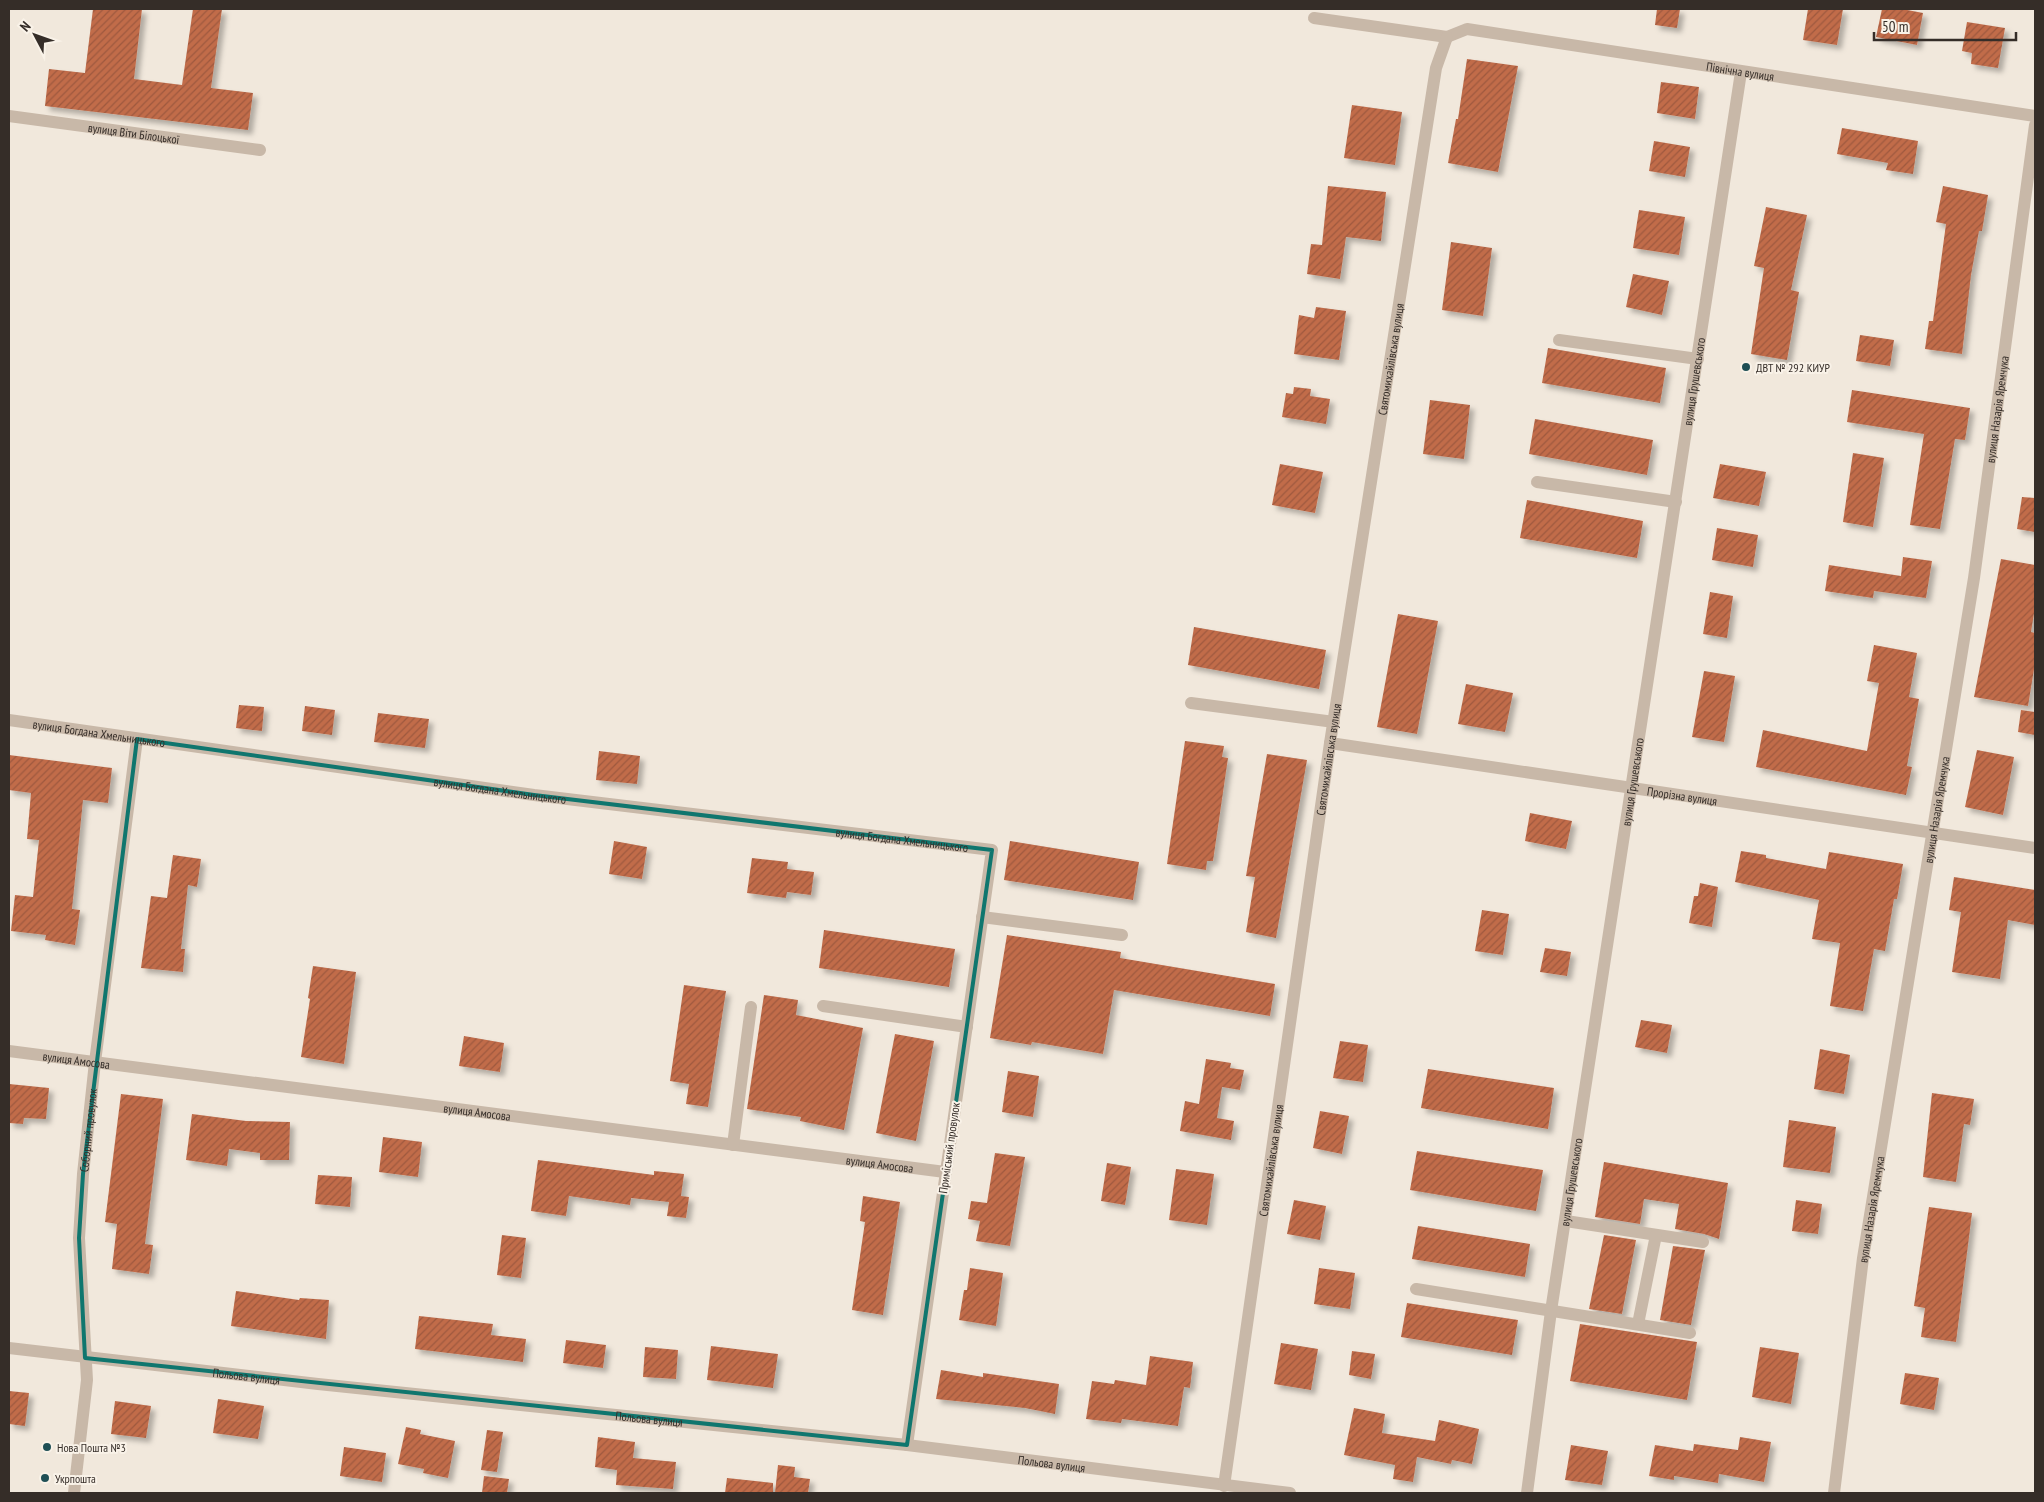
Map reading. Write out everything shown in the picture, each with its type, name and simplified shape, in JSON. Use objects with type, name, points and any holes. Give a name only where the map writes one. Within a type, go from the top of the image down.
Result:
[{"type":"street","points":[[1314,18],[1447,37]]},
{"type":"street","name":"Північна вулиця","points":[[1447,37],[1466,29],[2035,116]]},
{"type":"street","name":"Святомихайлівська вулиця","points":[[1224,1486],[1330,743],[1436,68],[1447,37]]},
{"type":"street","name":"вулиця Грушевського","points":[[1527,1493],[1551,1311],[1633,788],[1741,72]]},
{"type":"street","name":"вулиця Віти Білоцької","points":[[9,116],[260,150]]},
{"type":"street","name":"вулиця Назарія Яремчука","points":[[1834,1493],[1862,1258],[1974,578],[2035,125]]},
{"type":"street","points":[[1559,340],[1698,360]]},
{"type":"street","points":[[1537,482],[1676,502]]},
{"type":"street","points":[[1191,703],[1334,722]]},
{"type":"street","name":"вулиця Богдана Хмельницького","points":[[9,720],[525,794],[992,850]]},
{"type":"street","name":"Соборний провулок","points":[[74,1493],[87,1380],[79,1238],[95,1062],[137,739]]},
{"type":"street","name":"Прорізна вулиця","points":[[1330,743],[2035,848]]},
{"type":"street","name":"Приміський провулок","points":[[908,1446],[945,1172],[992,850]]},
{"type":"street","points":[[982,917],[1122,936]]},
{"type":"street","points":[[822,1006],[966,1027]]},
{"type":"street","points":[[733,1145],[751,1007]]},
{"type":"street","name":"вулиця Амосова","points":[[9,1051],[945,1172]]},
{"type":"street","points":[[1566,1221],[1703,1242]]},
{"type":"street","points":[[1638,1324],[1656,1235]]},
{"type":"street","points":[[1416,1289],[1690,1333]]},
{"type":"street","name":"Польова вулиця","points":[[9,1348],[85,1358],[908,1446],[1290,1493]]},
{"type":"highlighted area","points":[[137,739],[534,795],[992,850],[907,1445],[85,1358],[79,1238],[83,1174]]},
{"type":"building","points":[[93,9],[142,9],[134,79],[182,85],[193,9],[222,9],[211,88],[253,93],[248,130],[45,106],[49,69],[85,73]]},
{"type":"building","points":[[1657,9],[1680,9],[1677,28],[1655,25]]},
{"type":"building","points":[[1808,9],[1843,9],[1837,45],[1803,40]]},
{"type":"building","points":[[1882,9],[1902,9],[1923,13],[1917,45],[1876,37]]},
{"type":"building","points":[[1967,22],[2005,28],[1998,68],[1971,64],[1972,53],[1962,51]]},
{"type":"building","points":[[1467,59],[1518,66],[1498,172],[1448,163],[1456,119],[1458,119]]},
{"type":"building","points":[[1661,82],[1699,87],[1695,119],[1657,113]]},
{"type":"building","points":[[1352,105],[1402,112],[1395,165],[1344,158]]},
{"type":"building","points":[[1842,128],[1918,141],[1913,174],[1886,170],[1888,163],[1837,154]]},
{"type":"building","points":[[1654,141],[1690,147],[1685,177],[1649,171]]},
{"type":"building","points":[[1328,186],[1386,192],[1381,241],[1346,237],[1340,279],[1307,274],[1311,244],[1322,245]]},
{"type":"building","points":[[1943,186],[1988,195],[1982,231],[1979,231],[1971,275],[1962,354],[1925,349],[1929,321],[1933,321],[1946,224],[1936,222]]},
{"type":"building","points":[[1766,207],[1807,215],[1791,290],[1799,292],[1787,360],[1751,354],[1764,268],[1754,266]]},
{"type":"building","points":[[1639,210],[1685,217],[1679,255],[1633,248]]},
{"type":"building","points":[[1451,242],[1492,248],[1483,316],[1442,310]]},
{"type":"building","points":[[1633,274],[1669,281],[1662,315],[1626,307]]},
{"type":"building","points":[[1316,307],[1346,311],[1339,360],[1294,354],[1299,315],[1314,318]]},
{"type":"building","points":[[1860,335],[1894,340],[1890,366],[1856,361]]},
{"type":"building","points":[[1548,348],[1666,368],[1660,403],[1542,383]]},
{"type":"building","points":[[1294,387],[1311,389],[1310,396],[1330,399],[1326,424],[1282,417],[1286,393],[1293,394]]},
{"type":"building","points":[[1852,390],[1970,408],[1965,440],[1955,439],[1940,529],[1910,525],[1924,434],[1847,422]]},
{"type":"building","points":[[1430,400],[1470,405],[1464,459],[1423,454]]},
{"type":"building","points":[[1535,419],[1653,440],[1647,475],[1529,454]]},
{"type":"building","points":[[1853,453],[1884,458],[1873,527],[1843,522]]},
{"type":"building","points":[[1280,464],[1323,472],[1315,513],[1272,505]]},
{"type":"building","points":[[1720,464],[1766,472],[1759,506],[1713,498]]},
{"type":"building","points":[[2022,497],[2035,498],[2035,532],[2017,529]]},
{"type":"building","points":[[1527,500],[1643,521],[1637,558],[1520,538]]},
{"type":"building","points":[[1717,528],[1758,535],[1753,567],[1712,560]]},
{"type":"building","points":[[1903,557],[1932,561],[1926,598],[1874,591],[1873,598],[1825,591],[1829,565],[1901,576]]},
{"type":"building","points":[[2001,559],[2035,565],[2035,607],[2031,632],[2035,633],[2035,663],[2028,706],[1974,697]]},
{"type":"building","points":[[1710,592],[1733,596],[1727,638],[1703,634]]},
{"type":"building","points":[[1398,614],[1438,621],[1417,734],[1377,727]]},
{"type":"building","points":[[1194,627],[1326,650],[1319,689],[1188,665]]},
{"type":"building","points":[[1874,645],[1917,653],[1909,697],[1919,699],[1907,766],[1912,767],[1906,795],[1756,767],[1763,730],[1867,751],[1879,683],[1867,681]]},
{"type":"building","points":[[1704,671],[1735,676],[1724,742],[1692,737]]},
{"type":"building","points":[[1466,684],[1513,693],[1505,732],[1458,724]]},
{"type":"building","points":[[239,705],[264,707],[262,731],[236,728]]},
{"type":"building","points":[[305,706],[335,710],[332,735],[302,731]]},
{"type":"building","points":[[2021,710],[2035,712],[2035,735],[2018,732]]},
{"type":"building","points":[[378,713],[429,719],[425,748],[374,742]]},
{"type":"building","points":[[1185,741],[1224,746],[1222,757],[1228,758],[1213,861],[1207,861],[1206,870],[1167,864]]},
{"type":"building","points":[[1977,750],[2014,757],[2003,815],[1965,807]]},
{"type":"building","points":[[599,751],[640,756],[637,784],[596,780]]},
{"type":"building","points":[[1267,754],[1307,760],[1276,938],[1246,932],[1255,877],[1246,876]]},
{"type":"building","points":[[9,755],[112,768],[108,803],[83,800],[72,909],[80,910],[75,945],[45,940],[46,935],[11,931],[15,895],[33,897],[39,840],[27,839],[31,793],[9,790]]},
{"type":"building","points":[[1530,813],[1572,821],[1566,849],[1525,841]]},
{"type":"building","points":[[614,841],[647,847],[642,879],[609,874]]},
{"type":"building","points":[[1010,841],[1139,862],[1133,900],[1004,880]]},
{"type":"building","points":[[1741,851],[1766,855],[1766,858],[1826,869],[1829,852],[1903,864],[1897,899],[1894,899],[1885,951],[1874,949],[1863,1011],[1830,1006],[1840,943],[1812,939],[1819,900],[1735,882]]},
{"type":"building","points":[[173,855],[201,859],[197,887],[188,885],[181,949],[185,949],[183,972],[141,968],[151,896],[167,898]]},
{"type":"building","points":[[752,858],[788,862],[787,869],[814,872],[811,895],[787,892],[786,898],[747,893]]},
{"type":"building","points":[[1954,877],[2035,890],[2035,925],[2008,920],[2000,979],[1952,972],[1961,912],[1949,910]]},
{"type":"building","points":[[1700,883],[1718,887],[1712,927],[1689,923],[1694,896],[1698,896]]},
{"type":"building","points":[[1482,910],[1509,914],[1503,955],[1475,951]]},
{"type":"building","points":[[824,930],[955,949],[949,987],[819,968]]},
{"type":"building","points":[[1007,935],[1121,952],[1120,958],[1275,984],[1270,1016],[1114,990],[1103,1054],[1032,1042],[1031,1045],[990,1038]]},
{"type":"building","points":[[1545,948],[1571,952],[1567,976],[1540,972]]},
{"type":"building","points":[[313,966],[356,972],[344,1064],[301,1057]]},
{"type":"building","points":[[684,985],[726,991],[708,1107],[686,1104],[689,1084],[670,1081]]},
{"type":"building","points":[[764,995],[798,1000],[796,1015],[863,1028],[844,1130],[800,1121],[801,1117],[747,1109]]},
{"type":"building","points":[[1641,1020],[1672,1025],[1667,1053],[1635,1047]]},
{"type":"building","points":[[895,1034],[934,1041],[916,1141],[876,1133]]},
{"type":"building","points":[[464,1036],[504,1043],[500,1072],[459,1066]]},
{"type":"building","points":[[1340,1041],[1368,1045],[1363,1082],[1333,1078]]},
{"type":"building","points":[[1820,1049],[1850,1055],[1844,1094],[1814,1089]]},
{"type":"building","points":[[1206,1059],[1231,1063],[1230,1068],[1244,1070],[1240,1090],[1222,1087],[1217,1118],[1234,1121],[1231,1140],[1180,1131],[1185,1101],[1199,1104]]},
{"type":"building","points":[[1428,1069],[1554,1088],[1548,1129],[1421,1108]]},
{"type":"building","points":[[1008,1071],[1039,1076],[1033,1117],[1002,1112]]},
{"type":"building","points":[[9,1084],[49,1088],[46,1119],[24,1118],[23,1124],[9,1123]]},
{"type":"building","points":[[1932,1093],[1974,1099],[1970,1125],[1964,1124],[1956,1182],[1923,1177]]},
{"type":"building","points":[[121,1094],[163,1099],[145,1244],[153,1245],[149,1274],[112,1269],[117,1224],[105,1222]]},
{"type":"building","points":[[1320,1111],[1349,1116],[1342,1154],[1313,1148]]},
{"type":"building","points":[[192,1114],[246,1121],[290,1122],[289,1160],[260,1160],[260,1153],[229,1149],[227,1166],[186,1160]]},
{"type":"building","points":[[1789,1120],[1836,1127],[1830,1173],[1783,1167]]},
{"type":"building","points":[[383,1137],[422,1142],[418,1177],[379,1172]]},
{"type":"building","points":[[1417,1151],[1543,1170],[1536,1211],[1410,1190]]},
{"type":"building","points":[[995,1153],[1025,1157],[1010,1246],[976,1241],[980,1221],[968,1219],[971,1201],[987,1203]]},
{"type":"building","points":[[538,1160],[654,1175],[654,1171],[684,1174],[681,1196],[689,1197],[686,1218],[667,1216],[669,1202],[631,1198],[630,1205],[569,1196],[566,1216],[531,1211]]},
{"type":"building","points":[[1604,1162],[1728,1183],[1719,1239],[1704,1234],[1675,1229],[1679,1204],[1644,1199],[1640,1224],[1595,1217]]},
{"type":"building","points":[[1107,1163],[1131,1167],[1125,1205],[1101,1201]]},
{"type":"building","points":[[1176,1169],[1214,1174],[1207,1225],[1169,1220]]},
{"type":"building","points":[[318,1175],[352,1177],[350,1207],[315,1204]]},
{"type":"building","points":[[863,1196],[900,1202],[883,1315],[852,1310],[865,1222],[860,1221]]},
{"type":"building","points":[[1294,1200],[1326,1206],[1320,1240],[1287,1234]]},
{"type":"building","points":[[1796,1200],[1822,1204],[1818,1234],[1792,1231]]},
{"type":"building","points":[[1929,1207],[1972,1213],[1956,1342],[1921,1337],[1925,1308],[1914,1306]]},
{"type":"building","points":[[1418,1226],[1530,1244],[1525,1277],[1412,1259]]},
{"type":"building","points":[[502,1235],[526,1238],[521,1278],[497,1275]]},
{"type":"building","points":[[1604,1235],[1636,1240],[1622,1314],[1589,1309]]},
{"type":"building","points":[[1673,1246],[1705,1250],[1691,1325],[1660,1320]]},
{"type":"building","points":[[970,1268],[1003,1273],[996,1326],[959,1320],[964,1290],[967,1290]]},
{"type":"building","points":[[1319,1268],[1355,1273],[1350,1309],[1314,1304]]},
{"type":"building","points":[[236,1291],[299,1300],[300,1298],[329,1300],[326,1339],[231,1326]]},
{"type":"building","points":[[1407,1303],[1518,1320],[1512,1355],[1401,1337]]},
{"type":"building","points":[[419,1316],[493,1324],[491,1335],[526,1339],[523,1362],[415,1349]]},
{"type":"building","points":[[1580,1324],[1697,1342],[1687,1400],[1570,1381]]},
{"type":"building","points":[[566,1340],[606,1345],[603,1368],[563,1363]]},
{"type":"building","points":[[1281,1343],[1318,1349],[1311,1390],[1274,1384]]},
{"type":"building","points":[[711,1346],[778,1354],[773,1388],[707,1380]]},
{"type":"building","points":[[645,1347],[678,1350],[676,1379],[643,1377]]},
{"type":"building","points":[[1760,1347],[1799,1353],[1791,1404],[1752,1397]]},
{"type":"building","points":[[1352,1351],[1375,1354],[1371,1379],[1349,1375]]},
{"type":"building","points":[[1150,1356],[1193,1362],[1190,1388],[1184,1387],[1178,1426],[1122,1419],[1121,1423],[1086,1419],[1092,1381],[1114,1384],[1115,1380],[1146,1385]]},
{"type":"building","points":[[941,1370],[983,1377],[983,1373],[1059,1384],[1055,1414],[1025,1408],[936,1399]]},
{"type":"building","points":[[1905,1373],[1939,1378],[1934,1410],[1900,1404]]},
{"type":"building","points":[[9,1391],[29,1393],[25,1426],[9,1424]]},
{"type":"building","points":[[218,1399],[264,1406],[258,1439],[213,1433]]},
{"type":"building","points":[[115,1401],[151,1406],[146,1438],[111,1434]]},
{"type":"building","points":[[1354,1408],[1385,1414],[1382,1433],[1435,1441],[1439,1420],[1479,1429],[1472,1464],[1452,1460],[1451,1464],[1417,1457],[1413,1482],[1393,1479],[1395,1465],[1344,1455]]},
{"type":"building","points":[[406,1427],[421,1430],[420,1434],[455,1441],[448,1478],[423,1473],[424,1469],[398,1464]]},
{"type":"building","points":[[487,1430],[503,1432],[497,1472],[481,1470]]},
{"type":"building","points":[[598,1437],[635,1442],[633,1458],[676,1462],[673,1489],[616,1485],[617,1470],[595,1467]]},
{"type":"building","points":[[1740,1437],[1771,1442],[1764,1482],[1719,1474],[1718,1483],[1674,1476],[1674,1480],[1649,1476],[1655,1445],[1693,1451],[1694,1444],[1738,1450]]},
{"type":"building","points":[[1571,1445],[1608,1451],[1602,1485],[1565,1480]]},
{"type":"building","points":[[344,1447],[386,1453],[382,1482],[340,1476]]},
{"type":"building","points":[[778,1465],[795,1467],[794,1477],[810,1479],[808,1493],[775,1493]]},
{"type":"building","points":[[484,1476],[509,1479],[507,1493],[482,1493]]},
{"type":"building","points":[[727,1478],[773,1483],[773,1493],[725,1493]]},
{"type":"place","name":"ДВТ № 292 КИУР","points":[[1746,367]]},
{"type":"place","name":"Нова Пошта №3","points":[[47,1447]]},
{"type":"place","name":"Укрпошта","points":[[45,1478]]}]
